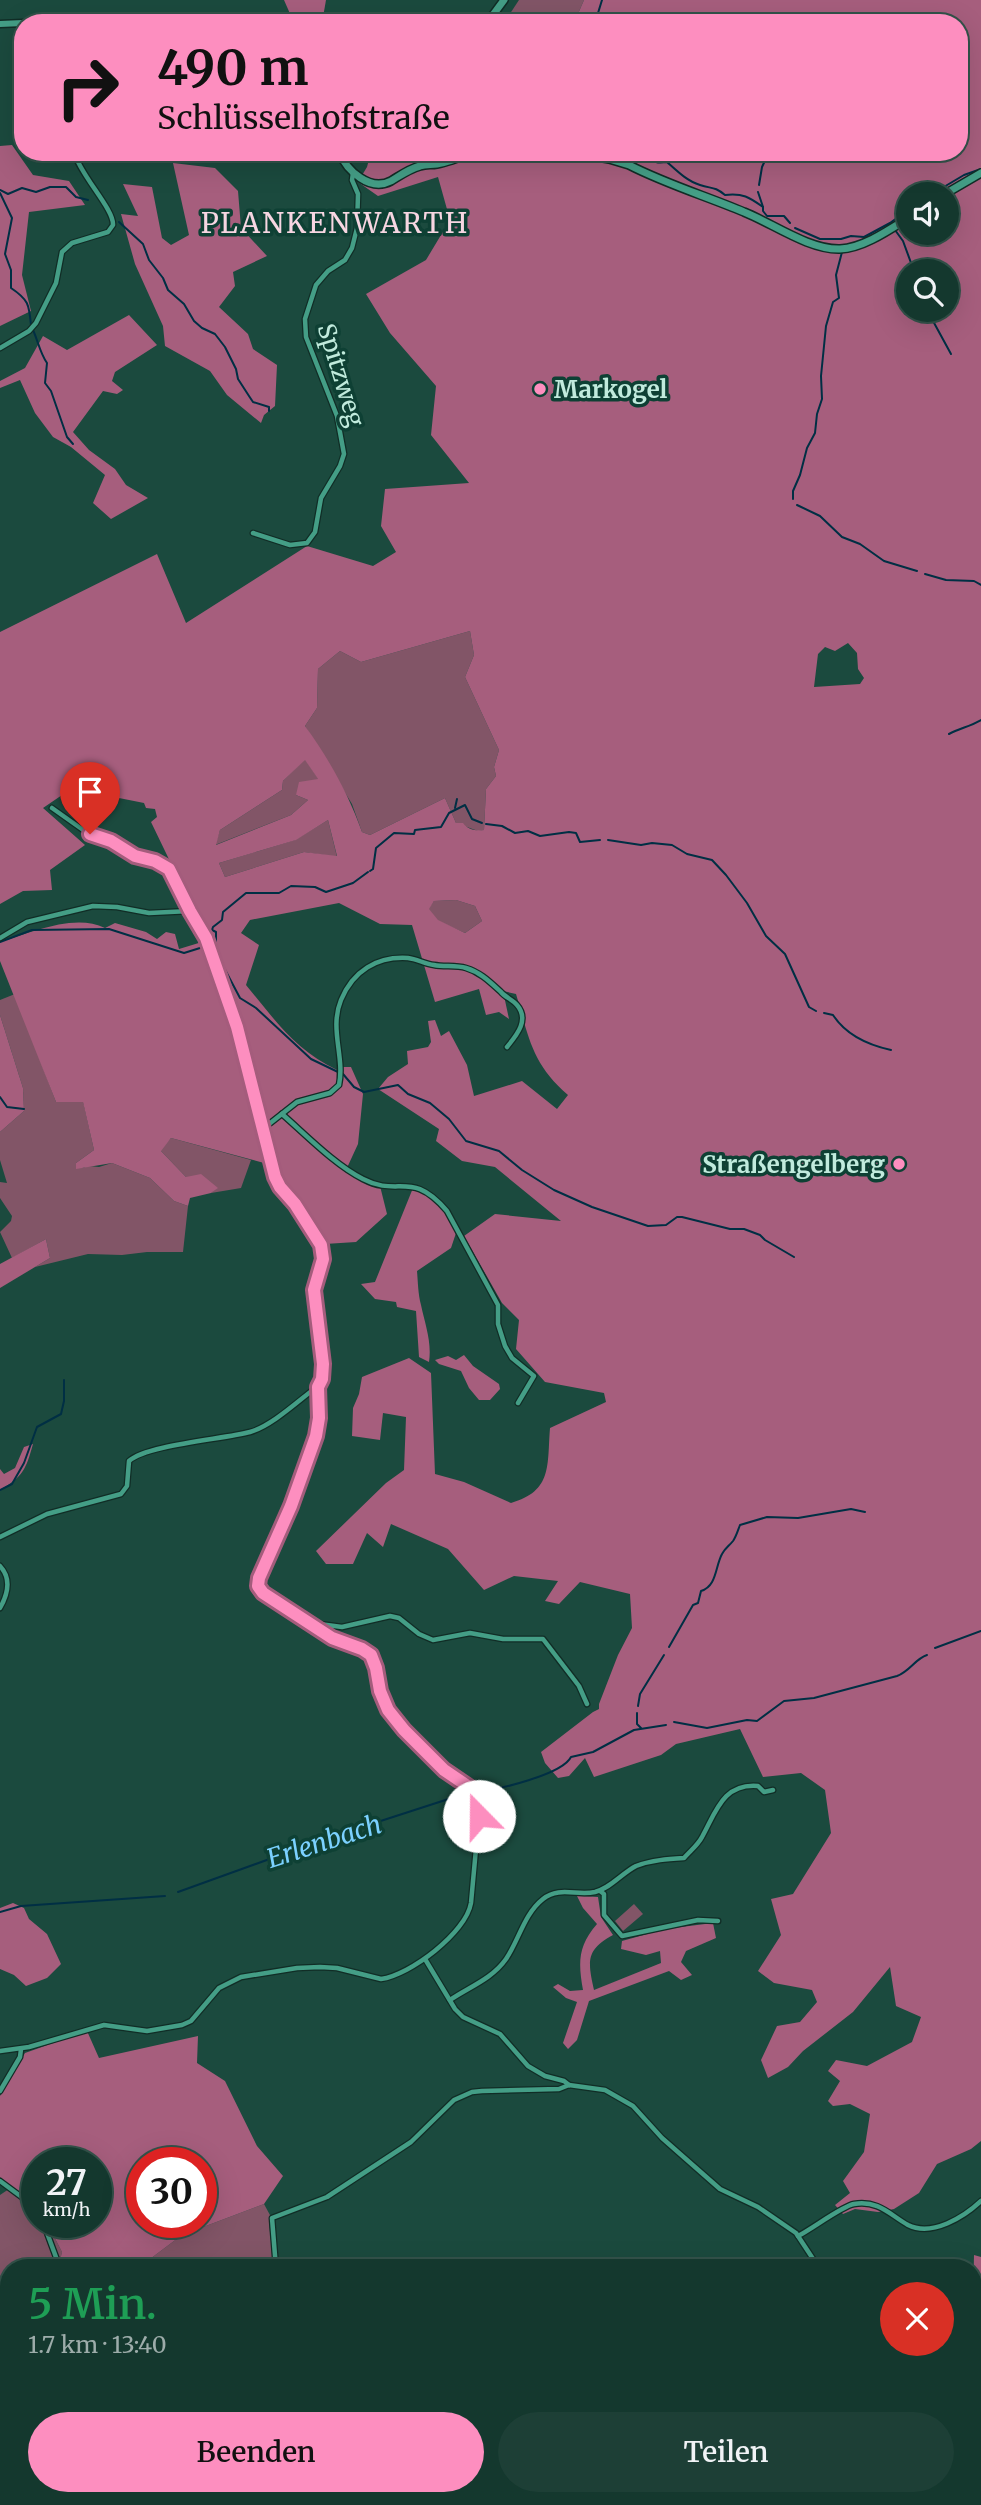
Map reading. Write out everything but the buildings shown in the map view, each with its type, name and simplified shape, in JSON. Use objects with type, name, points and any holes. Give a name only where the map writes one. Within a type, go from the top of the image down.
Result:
[{"type":"main road","points":[[345,161],[354,173],[368,182],[385,183],[414,168],[449,161]]},
{"type":"main road","points":[[616,161],[826,247],[838,249],[860,244],[896,224]]},
{"type":"main road","points":[[959,186],[981,173]]},
{"type":"street","points":[[0,348],[29,331],[36,323],[56,283],[62,252],[72,243],[108,232],[113,225],[112,216],[92,188],[78,161]]},
{"type":"street","name":"Spitzweg","points":[[253,533],[290,545],[307,543],[315,532],[321,498],[342,463],[340,426],[306,337],[305,320],[317,285],[328,271],[345,260],[352,248],[357,228],[358,194],[352,180],[354,173]]},
{"type":"street","points":[[0,2050],[21,2049],[96,2026],[111,2024],[147,2031],[182,2025],[191,2021],[219,1988],[241,1977],[320,1967],[337,1968],[381,1979],[396,1975],[425,1959],[453,1933],[469,1912],[479,1816],[478,1801],[472,1789],[444,1770],[396,1721],[382,1696],[371,1655],[332,1638],[263,1593],[257,1583],[291,1506],[316,1436],[319,1418],[318,1387],[322,1379],[323,1364],[314,1290],[323,1259],[321,1245],[278,1183],[237,1027],[209,946],[172,874],[162,864],[135,856],[111,841],[86,832],[52,808]]},
{"type":"street","points":[[0,938],[27,922],[93,906],[149,913],[190,911]]},
{"type":"street","points":[[264,1128],[297,1102],[330,1093],[339,1085],[341,1066],[336,1020],[341,999],[365,968],[383,959],[411,958],[430,965],[463,967],[483,976],[517,1005],[521,1013],[520,1032],[507,1047]]},
{"type":"street","points":[[282,1114],[330,1156],[362,1179],[376,1184],[422,1188],[435,1197],[447,1211],[498,1305],[498,1324],[512,1358],[534,1376],[518,1403]]},
{"type":"street","points":[[0,1536],[47,1514],[121,1494],[127,1486],[129,1461],[140,1454],[252,1432],[318,1387]]},
{"type":"street","points":[[0,1566],[8,1578],[8,1592],[0,1608]]},
{"type":"street","points":[[311,1623],[342,1627],[390,1616],[399,1618],[419,1634],[433,1640],[470,1633],[503,1639],[543,1639],[579,1686],[587,1704]]},
{"type":"street","points":[[450,2000],[499,1967],[508,1956],[533,1909],[543,1898],[559,1892],[600,1891],[635,1867],[656,1860],[684,1858],[700,1840],[727,1793],[752,1785],[764,1791],[773,1790]]},
{"type":"street","points":[[600,1891],[604,1894],[604,1915],[622,1936],[698,1920],[718,1921]]},
{"type":"street","points":[[425,1959],[463,2017],[500,2034],[528,2066],[569,2085]]},
{"type":"street","points":[[0,2091],[20,2057],[21,2049]]},
{"type":"street","points":[[275,2259],[272,2218],[335,2192],[411,2143],[454,2100],[472,2092],[559,2089],[569,2085],[605,2090],[638,2109],[662,2138],[720,2189],[758,2207],[798,2236],[811,2259]]},
{"type":"street","points":[[0,2181],[21,2197]]},
{"type":"street","points":[[798,2236],[851,2204],[887,2209],[908,2225],[920,2229],[939,2226],[969,2212],[981,2201]]},
{"type":"street","points":[[49,2238],[57,2259]]},
{"type":"shaded area","points":[[284,0],[326,0],[324,14],[290,14]]},
{"type":"shaded area","points":[[519,0],[584,0],[578,14],[510,14]]},
{"type":"shaded area","points":[[584,0],[981,0],[981,2141],[971,2149],[937,2164],[919,2193],[894,2209],[878,2212],[855,2209],[843,2214],[835,2205],[850,2193],[843,2181],[864,2152],[870,2114],[850,2104],[833,2106],[828,2101],[840,2081],[828,2071],[836,2060],[867,2066],[912,2042],[921,2017],[896,2006],[890,1967],[853,2012],[803,2051],[788,2067],[768,2078],[761,2060],[777,2026],[800,2022],[817,2002],[812,1990],[774,1983],[758,1971],[781,1935],[771,1899],[793,1894],[831,1833],[825,1790],[801,1773],[763,1777],[740,1729],[676,1744],[661,1755],[594,1777],[585,1758],[569,1776],[558,1778],[545,1763],[541,1752],[599,1709],[618,1655],[632,1628],[630,1594],[580,1582],[559,1604],[545,1601],[558,1581],[514,1576],[484,1590],[448,1549],[391,1524],[383,1547],[367,1533],[353,1564],[326,1564],[316,1551],[386,1483],[404,1470],[406,1417],[383,1413],[380,1440],[352,1436],[353,1408],[362,1377],[409,1358],[431,1373],[435,1474],[464,1482],[511,1503],[525,1498],[541,1484],[547,1465],[550,1428],[606,1402],[604,1393],[545,1382],[516,1349],[519,1320],[502,1303],[464,1236],[495,1214],[561,1221],[495,1167],[462,1161],[436,1141],[439,1129],[378,1089],[388,1077],[408,1064],[407,1051],[428,1047],[431,1042],[428,1021],[435,1020],[441,1036],[449,1031],[467,1065],[474,1096],[522,1081],[557,1109],[568,1095],[539,1061],[516,994],[503,991],[509,1019],[499,1012],[486,1015],[479,989],[435,1002],[412,925],[380,924],[339,903],[250,920],[241,933],[259,945],[246,985],[297,1044],[337,1070],[351,1067],[363,1094],[358,1144],[346,1170],[367,1183],[380,1186],[387,1214],[356,1242],[325,1244],[281,1179],[264,1163],[171,1138],[161,1151],[186,1177],[201,1174],[218,1188],[211,1193],[190,1198],[188,1206],[174,1201],[150,1178],[112,1163],[76,1169],[76,1163],[94,1150],[83,1102],[56,1102],[0,961],[0,942],[66,923],[93,924],[105,928],[115,923],[146,932],[157,939],[166,932],[175,934],[179,949],[202,942],[193,909],[151,822],[157,817],[155,809],[146,808],[144,803],[119,798],[65,793],[43,808],[85,845],[50,870],[52,890],[23,891],[0,904],[0,632],[157,554],[186,623],[307,546],[373,566],[396,552],[381,526],[385,489],[469,483],[431,435],[436,386],[390,333],[366,294],[426,260],[450,220],[438,177],[378,196],[358,182],[369,161],[968,161],[968,14],[578,14]],"holes":[[[470,631],[474,655],[465,677],[499,750],[494,767],[496,776],[486,789],[484,830],[456,823],[445,798],[370,835],[362,832],[337,777],[305,726],[317,708],[318,669],[340,651],[361,662]],[[848,643],[857,653],[858,669],[864,678],[860,684],[814,687],[818,654],[825,647],[835,651]],[[305,760],[318,779],[299,782],[296,795],[308,800],[291,815],[216,845],[220,830],[282,790],[283,781]],[[328,820],[337,856],[304,852],[225,877],[219,863],[296,840]],[[456,900],[475,906],[482,921],[465,933],[438,920],[429,909],[434,901]]]},
{"type":"shaded area","points":[[12,145],[14,161],[23,161],[33,175],[69,181],[85,205],[29,212],[22,275],[31,311],[0,326],[0,146]]},
{"type":"shaded area","points":[[173,163],[215,168],[238,191],[241,228],[267,256],[233,272],[235,286],[219,307],[248,334],[253,349],[277,365],[275,406],[264,415],[261,423],[227,395],[210,371],[165,346],[163,326],[135,264],[121,214],[138,216],[123,184],[152,187],[162,238],[171,245],[189,235]]},
{"type":"shaded area","points":[[129,315],[157,345],[115,372],[112,381],[123,390],[117,394],[103,391],[73,432],[89,450],[115,469],[126,485],[148,498],[111,519],[93,503],[105,475],[71,447],[53,437],[35,413],[20,380],[0,388],[0,381],[25,368],[43,336],[67,350]]},
{"type":"shaded area","points":[[470,631],[474,655],[465,677],[499,750],[494,767],[496,776],[486,789],[484,830],[478,831],[456,823],[445,798],[370,835],[362,832],[352,804],[305,726],[317,708],[318,669],[340,651],[361,662]]},
{"type":"shaded area","points":[[305,759],[319,780],[296,795],[308,800],[291,815],[215,845],[220,830],[282,790],[283,781]]},
{"type":"shaded area","points":[[328,820],[337,857],[304,852],[225,877],[219,863],[295,840]]},
{"type":"shaded area","points":[[456,900],[475,906],[482,921],[465,933],[438,921],[428,909],[434,901]]},
{"type":"shaded area","points":[[15,994],[56,1102],[83,1101],[94,1150],[76,1163],[83,1168],[112,1163],[150,1178],[174,1201],[188,1206],[183,1252],[88,1254],[35,1267],[50,1258],[46,1239],[12,1258],[0,1232],[11,1221],[12,1216],[0,1198],[0,1182],[7,1183],[0,1160],[0,1132],[24,1111],[23,1088],[0,1015],[0,1000]]},
{"type":"shaded area","points":[[0,1015],[23,1088],[24,1111],[0,1132]]},
{"type":"shaded area","points":[[171,1138],[251,1160],[241,1188],[211,1193],[217,1188],[186,1177],[160,1150]]},
{"type":"shaded area","points":[[413,1188],[434,1200],[444,1211],[456,1233],[451,1248],[417,1271],[419,1297],[429,1340],[429,1362],[419,1357],[416,1311],[397,1307],[396,1302],[375,1299],[361,1284],[375,1282]]},
{"type":"shaded area","points":[[46,1239],[50,1258],[0,1288],[0,1264]]},
{"type":"shaded area","points":[[464,1355],[473,1366],[499,1384],[500,1389],[490,1400],[479,1400],[469,1388],[461,1371],[439,1364],[435,1360],[448,1356],[456,1360]]},
{"type":"shaded area","points":[[33,1444],[22,1472],[0,1490],[0,1469],[4,1474],[15,1468],[24,1447]]},
{"type":"shaded area","points":[[577,1896],[598,1897],[601,1917],[613,1935],[593,1952],[590,1972],[594,1990],[661,1963],[660,1951],[646,1955],[621,1949],[622,1941],[665,1929],[713,1923],[716,1938],[686,1951],[681,1962],[692,1975],[681,1980],[669,1971],[589,2001],[577,2040],[568,2049],[563,2043],[577,2002],[566,1998],[553,1987],[558,1984],[570,1991],[583,1990],[581,1955],[586,1940],[597,1924]]},
{"type":"shaded area","points":[[13,1903],[24,1908],[29,1919],[47,1934],[61,1964],[47,1978],[26,1986],[14,1975],[0,1969],[0,1908]]},
{"type":"shaded area","points":[[634,1904],[643,1914],[623,1931],[615,1921]]},
{"type":"shaded area","points":[[87,2031],[99,2058],[198,2036],[197,2063],[225,2081],[257,2146],[283,2176],[264,2204],[217,2222],[217,2147],[126,2147],[126,2238],[178,2238],[150,2259],[60,2259],[62,2252],[55,2238],[112,2238],[112,2147],[21,2147],[21,2194],[0,2178],[0,2096],[25,2053]]},
{"type":"shaded area","points":[[12,2187],[21,2194],[21,2238],[55,2238],[62,2252],[60,2259],[0,2259],[0,2195]]},
{"type":"shaded area","points":[[264,2204],[271,2217],[269,2223],[273,2259],[150,2259],[178,2238],[217,2238],[217,2222]]},
{"type":"water","points":[[465,1797],[471,1799],[475,1806],[472,1824],[466,1828],[458,1824],[457,1801]]},
{"type":"waterway","points":[[598,14],[602,0]]},
{"type":"waterway","points":[[655,161],[667,162],[695,183],[725,195],[746,196],[763,207],[767,216],[784,216],[790,223]]},
{"type":"waterway","points":[[759,185],[765,161]]},
{"type":"waterway","points":[[952,182],[981,169]]},
{"type":"waterway","points":[[0,190],[8,194],[22,188],[36,192],[50,187],[66,187],[76,197],[88,200]]},
{"type":"waterway","points":[[758,192],[763,207]]},
{"type":"waterway","points":[[0,193],[12,218],[5,254],[11,270],[11,288],[27,304],[31,325]]},
{"type":"waterway","points":[[795,228],[820,239],[864,237],[896,219]]},
{"type":"waterway","points":[[119,222],[143,244],[149,260],[163,278],[168,290],[184,304],[194,321],[215,334],[225,347],[238,379],[253,402],[269,407],[269,411]]},
{"type":"waterway","points":[[895,230],[903,241],[910,259]]},
{"type":"waterway","points":[[793,499],[793,491],[807,448],[815,433],[822,399],[821,376],[826,326],[833,302],[839,298],[836,275],[842,252]]},
{"type":"waterway","points":[[934,322],[951,354]]},
{"type":"waterway","points":[[33,330],[47,363],[45,383],[51,391],[67,437],[73,444]]},
{"type":"waterway","points":[[797,505],[820,516],[842,537],[860,544],[884,561],[917,571]]},
{"type":"waterway","points":[[925,574],[946,580],[974,581],[981,585]]},
{"type":"waterway","points":[[949,734],[981,720]]},
{"type":"waterway","points":[[455,808],[457,799]]},
{"type":"waterway","points":[[370,871],[373,869],[376,848],[394,833],[414,834],[415,830],[441,827],[449,813],[465,805],[472,819],[482,823]]},
{"type":"waterway","points":[[486,824],[502,826],[515,833],[528,831],[540,836],[569,832],[576,833],[580,842],[600,840]]},
{"type":"waterway","points":[[608,840],[641,845],[672,845],[687,854],[712,860],[747,903],[766,936],[785,954],[809,1007],[816,1011]]},
{"type":"waterway","points":[[0,942],[32,930],[109,929],[184,953],[216,943],[213,927],[222,920],[223,912],[246,893],[279,893],[291,886],[315,887],[326,892],[353,883],[368,872]]},
{"type":"waterway","points":[[213,947],[240,998],[256,1008],[311,1059],[338,1072]]},
{"type":"waterway","points":[[824,1013],[833,1015],[844,1028],[858,1038],[891,1050]]},
{"type":"waterway","points":[[343,1074],[354,1087],[364,1092],[398,1085],[408,1094],[430,1103],[449,1119],[466,1141],[499,1151],[522,1170],[554,1190],[592,1207],[648,1226],[666,1225],[677,1217],[682,1217],[730,1229],[744,1229],[760,1235],[794,1257]]},
{"type":"waterway","points":[[0,1097],[7,1107],[24,1109]]},
{"type":"waterway","points":[[0,1490],[12,1484],[24,1463],[37,1427],[61,1414],[64,1380]]},
{"type":"waterway","points":[[669,1647],[693,1605],[698,1603],[701,1591],[713,1581],[722,1554],[734,1539],[740,1525],[767,1517],[798,1518],[851,1509],[865,1512]]},
{"type":"waterway","name":"Erlenbach","points":[[935,1648],[981,1631]]},
{"type":"waterway","points":[[638,1706],[640,1694],[664,1655]]},
{"type":"waterway","name":"Erlenbach","points":[[674,1722],[707,1728],[747,1720],[757,1721],[784,1701],[814,1698],[897,1676],[927,1655]]},
{"type":"waterway","points":[[637,1713],[637,1724],[641,1728]]},
{"type":"waterway","name":"Erlenbach","points":[[477,1793],[543,1775],[565,1764],[571,1757],[593,1752],[634,1730],[666,1725]]},
{"type":"waterway","name":"Erlenbach","points":[[178,1892],[325,1839],[464,1794],[472,1795]]},
{"type":"waterway","name":"Erlenbach","points":[[0,1912],[21,1906],[165,1896]]},
{"type":"place","name":"Markogel","points":[[540,389]]},
{"type":"place","name":"Straßengelberg","points":[[899,1164]]},
{"type":"district","name":"PLANKENWARTH","points":[[335,223]]},
{"type":"route","points":[[90,834],[111,841],[135,856],[162,864],[172,874],[206,938],[237,1027],[275,1177],[320,1240],[323,1252],[314,1290],[323,1364],[322,1379],[318,1387],[318,1430],[258,1586],[263,1593],[332,1638],[371,1655],[388,1710],[444,1770],[472,1789],[478,1801],[479,1816]]}]
